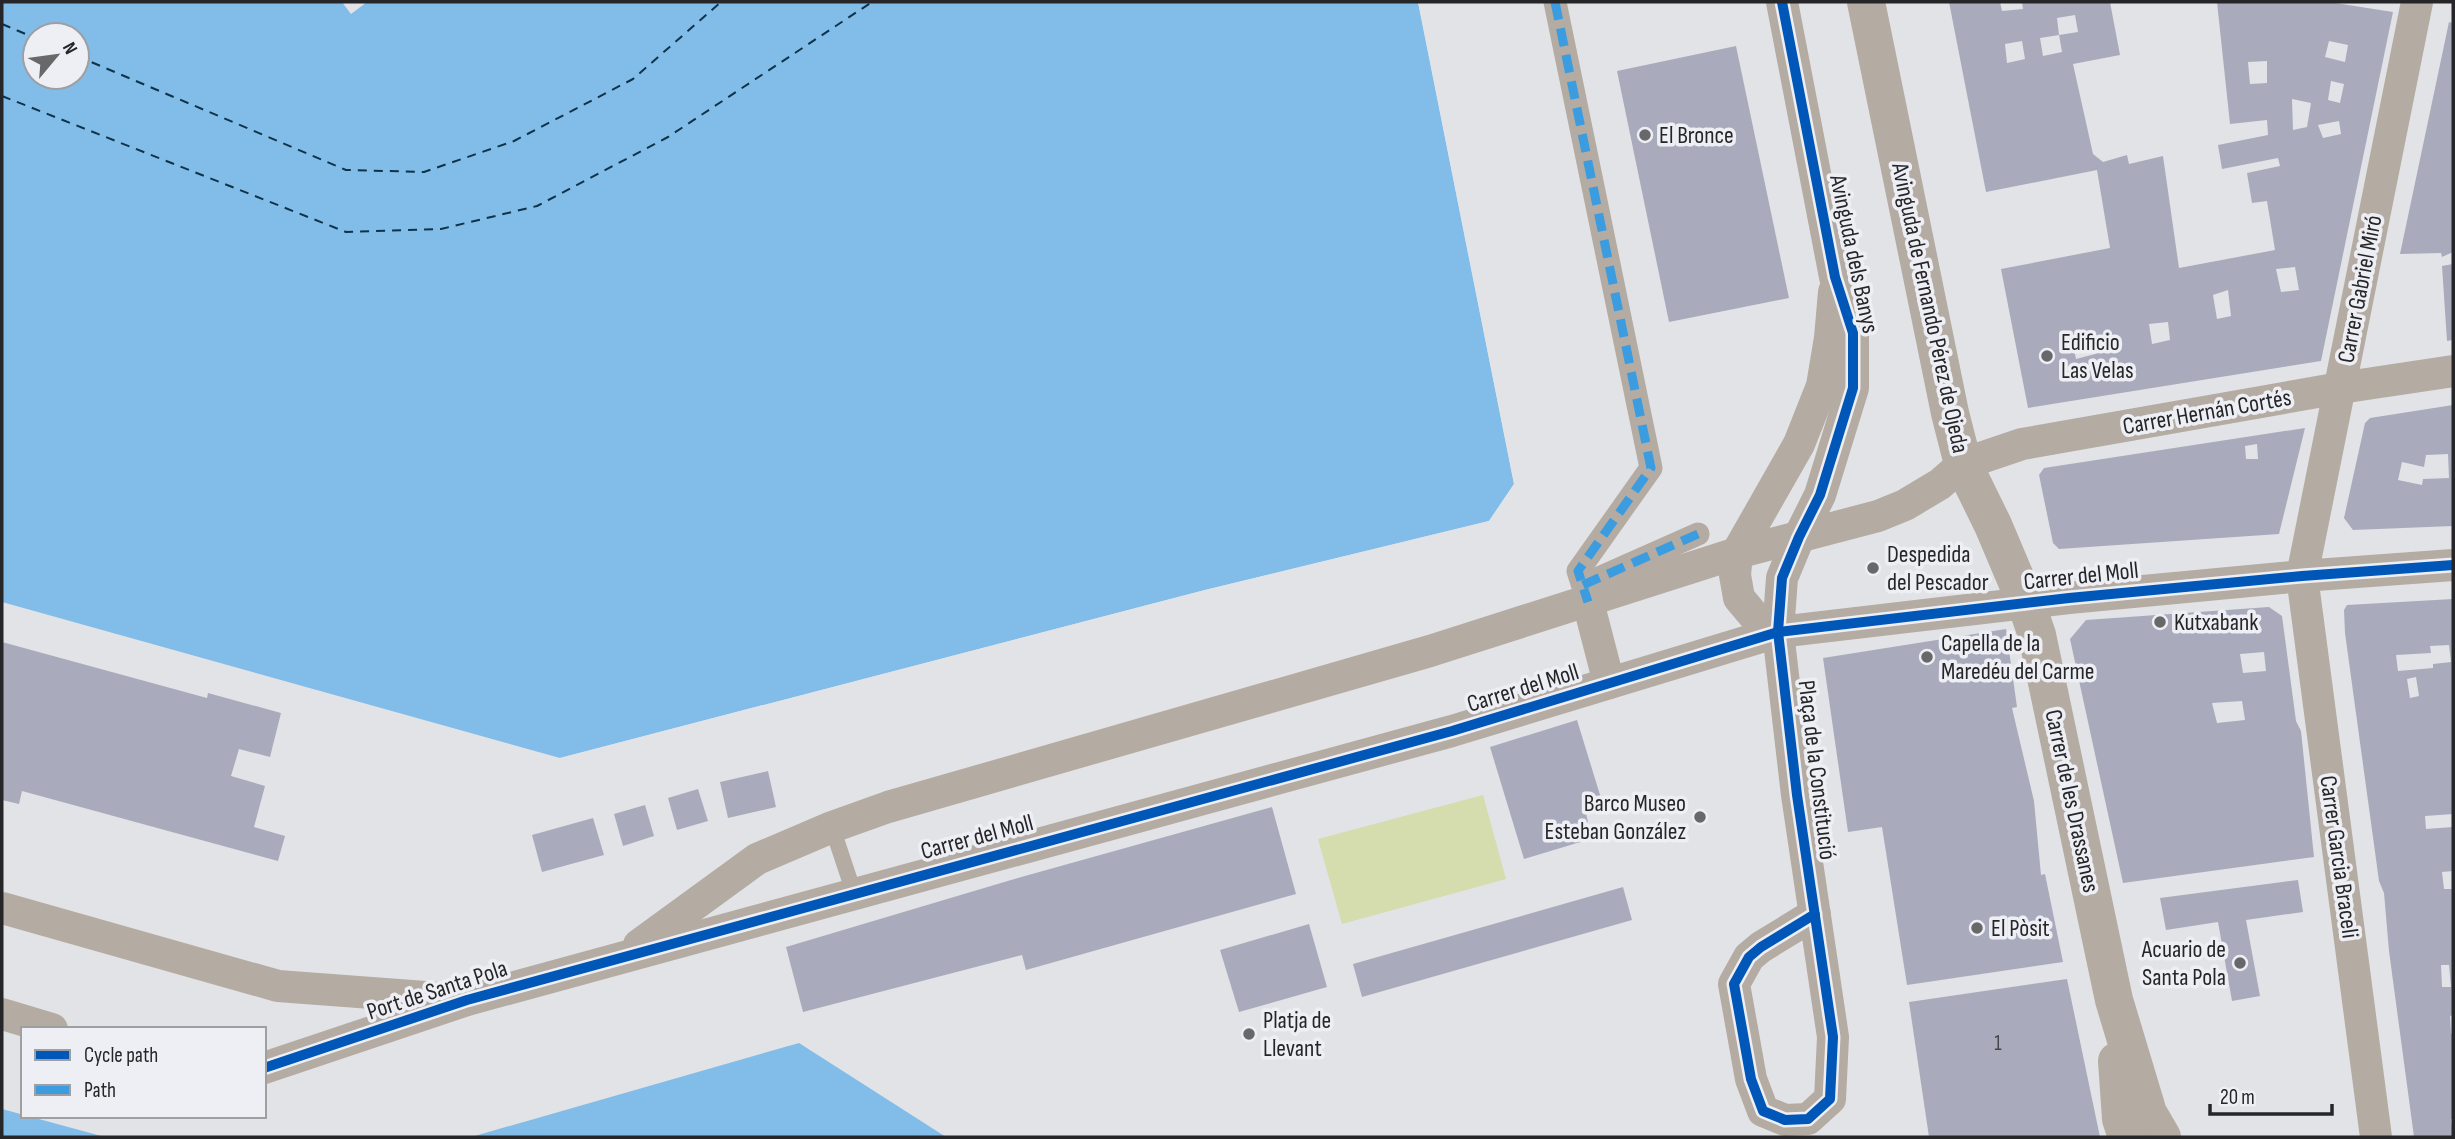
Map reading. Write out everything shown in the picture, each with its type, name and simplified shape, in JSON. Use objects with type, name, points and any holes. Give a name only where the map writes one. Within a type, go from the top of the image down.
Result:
[{"type":"street","points":[[1555,2],[1651,468],[1578,571],[1609,683]]},
{"type":"street","name":"Avinguda dels Banys","points":[[1782,2],[1835,277],[1853,333],[1853,388],[1820,495],[1782,578],[1778,632],[1755,617],[1739,598],[1735,575],[1737,553],[1799,444],[1822,386],[1830,338],[1835,277]]},
{"type":"street","name":"Avinguda de Fernando Pérez de Ojeda","points":[[1866,2],[1950,413],[1963,464],[2026,603]]},
{"type":"street","name":"Carrer Gabriel Miró","points":[[2302,576],[2417,2]]},
{"type":"street","name":"Carrer Hernán Cortés","points":[[1963,464],[2022,444],[2340,388],[2453,371]]},
{"type":"street","points":[[623,956],[757,859],[832,827],[888,807],[1430,651],[1586,593],[1878,516],[1905,505],[1940,484],[1963,464]]},
{"type":"street","points":[[1820,495],[1857,521]]},
{"type":"street","points":[[1586,593],[1698,534]]},
{"type":"street","name":"Carrer del Moll","points":[[623,956],[1452,731],[1778,632],[2026,603],[2302,576],[2453,565]]},
{"type":"street","name":"Carrer Garcia Braceli","points":[[2302,576],[2376,1137]]},
{"type":"street","name":"Carrer de les Drassanes","points":[[2026,603],[2037,635],[2114,1000],[2148,1113],[2162,1137]]},
{"type":"street","name":"Plaça de la Constitució","points":[[1778,632],[1798,801],[1815,914],[1833,1037],[1830,1099],[1808,1119],[1785,1120],[1763,1111],[1751,1079],[1734,984],[1741,969],[1761,947],[1815,914]]},
{"type":"street","name":"Port de Santa Pola","points":[[2,908],[278,986],[467,1000]]},
{"type":"street","name":"Port de Santa Pola","points":[[266,1067],[467,1000],[623,956]]},
{"type":"street","name":"Carrer de les Drassanes","points":[[2114,1000],[2121,1119],[2127,1137]]},
{"type":"street","points":[[2,1014],[45,1027]]},
{"type":"lane","points":[[832,827],[854,893]]},
{"type":"green space","points":[[1483,795],[1506,879],[1342,924],[1318,839]]},
{"type":"water","points":[[2,2],[342,2],[351,14],[367,2],[1418,2],[1514,484],[1489,521],[1205,590],[560,758],[2,602]]},
{"type":"water","points":[[799,1043],[946,1137],[471,1137]]},
{"type":"water","points":[[2,1109],[21,1114],[21,1118],[35,1118],[105,1137],[2,1137]]},
{"type":"pier","points":[[1418,2],[1422,2],[1517,484],[1492,524],[1206,594],[561,761],[560,758],[1205,590],[1489,521],[1514,484]]},
{"type":"building","points":[[1949,2],[2000,2],[2002,11],[2023,9],[2022,2],[2110,2],[2120,55],[2073,64],[2093,154],[2103,162],[2127,155],[2129,164],[2163,156],[2179,268],[2275,250],[2267,201],[2252,203],[2247,173],[2280,166],[2278,158],[2222,169],[2218,145],[2268,135],[2267,120],[2230,124],[2217,2],[2329,2],[2393,12],[2321,361],[2028,408],[2001,269],[2110,248],[2097,170],[1986,192]],"holes":[[[2075,15],[2078,32],[2059,35],[2057,18]],[[2059,35],[2062,52],[2043,56],[2040,38]],[[2022,41],[2025,59],[2007,63],[2005,44]],[[2329,41],[2348,45],[2345,62],[2325,57]],[[2267,61],[2267,83],[2250,84],[2248,62]],[[2331,81],[2344,84],[2340,103],[2328,100]],[[2292,99],[2311,103],[2307,127],[2293,130]],[[2339,121],[2341,134],[2323,138],[2318,125]],[[2295,267],[2299,290],[2281,292],[2276,269]],[[2228,290],[2231,316],[2217,319],[2213,295]],[[2168,322],[2170,340],[2152,344],[2149,324]],[[2097,341],[2099,353],[2076,359],[2073,345]]]},
{"type":"building","points":[[2449,22],[2453,23],[2453,252],[2442,257],[2441,253],[2400,254]]},
{"type":"building","points":[[1736,46],[1789,298],[1669,322],[1617,71]]},
{"type":"building","points":[[2453,264],[2453,340],[2447,341],[2442,266]]},
{"type":"building","points":[[2453,405],[2453,526],[2353,530],[2344,518],[2365,423],[2370,418]],"holes":[[[2448,454],[2449,478],[2423,479],[2422,485],[2398,480],[2402,462],[2424,467],[2426,455]]]},
{"type":"building","points":[[2305,428],[2279,534],[2059,549],[2053,543],[2039,475],[2044,468]],"holes":[[[2257,444],[2258,459],[2246,459],[2245,446]]]},
{"type":"building","points":[[2453,599],[2453,814],[2425,816],[2426,829],[2453,827],[2453,871],[2442,872],[2444,889],[2453,889],[2453,1015],[2450,1016],[2453,1034],[2453,1137],[2414,1137],[2389,951],[2384,893],[2379,881],[2345,633],[2344,610],[2347,605]],"holes":[[[2449,645],[2451,662],[2433,664],[2433,668],[2398,671],[2396,655],[2431,653],[2430,646]],[[2416,677],[2419,696],[2410,698],[2407,679]],[[2441,965],[2449,965],[2451,987],[2442,987]]]},
{"type":"building","points":[[2269,607],[2282,616],[2296,721],[2301,731],[2314,857],[2123,883],[2070,639],[2086,620]],"holes":[[[2264,652],[2266,671],[2243,673],[2240,654]],[[2242,701],[2245,720],[2217,723],[2212,703]]]},
{"type":"building","points":[[2006,629],[2017,707],[2012,708],[2034,801],[2041,875],[2045,874],[2063,962],[1907,985],[1882,827],[1848,832],[1823,658]]},
{"type":"building","points":[[2,642],[207,698],[208,693],[281,713],[270,757],[239,749],[231,776],[265,786],[254,827],[285,836],[278,861],[22,791],[19,804],[2,800]]},
{"type":"building","points":[[1577,720],[1604,808],[1586,813],[1588,822],[1582,824],[1587,840],[1524,859],[1490,747]]},
{"type":"building","points":[[768,771],[776,807],[728,818],[720,782]]},
{"type":"building","points":[[698,789],[708,821],[677,830],[668,798]]},
{"type":"building","points":[[645,805],[654,836],[623,846],[614,814]]},
{"type":"building","points":[[1272,807],[1296,894],[1026,970],[1022,955],[803,1012],[786,947]]},
{"type":"building","points":[[593,818],[604,855],[542,872],[532,835]]},
{"type":"building","name":"Acuario de Santa Pola","points":[[2298,880],[2303,912],[2246,920],[2260,996],[2232,1001],[2218,922],[2166,930],[2160,898]]},
{"type":"building","points":[[1623,887],[1632,920],[1362,997],[1353,964]]},
{"type":"building","points":[[1309,924],[1327,987],[1239,1012],[1220,950]]},
{"type":"building","points":[[2067,979],[2100,1137],[1929,1137],[1909,1002]]},
{"type":"ferry route","points":[[91,62],[346,170],[424,172],[514,141],[633,79],[721,2]]},
{"type":"ferry route","points":[[2,96],[346,232],[441,229],[537,206],[668,137],[872,2]]},
{"type":"ferry route","points":[[2,24],[21,32]]},
{"type":"marked path","points":[[1555,2],[1651,468],[1578,571],[1588,602]]},
{"type":"marked path","points":[[1583,585],[1698,534]]},
{"type":"cycle path","points":[[1782,2],[1835,277],[1853,333],[1853,388],[1820,495],[1782,578],[1778,632],[1797,795],[1833,1037],[1830,1099],[1808,1119],[1785,1120],[1763,1111],[1751,1079],[1734,984],[1749,957],[1761,947],[1815,914]]},
{"type":"cycle path","points":[[266,1067],[467,1000],[1452,731],[1778,632],[2069,598],[2453,565]]},
{"type":"place","name":"El Bronce","points":[[1645,135]]},
{"type":"place","name":"Edificio Las Velas","points":[[2047,356]]},
{"type":"place","name":"Despedida del Pescador","points":[[1873,568]]},
{"type":"place","name":"Kutxabank","points":[[2160,622]]},
{"type":"place","name":"Capella de la Maredéu del Carme","points":[[1927,657]]},
{"type":"place","name":"Barco Museo Esteban González","points":[[1700,817]]},
{"type":"place","name":"El Pòsit","points":[[1977,928]]},
{"type":"place","name":"Acuario de Santa Pola","points":[[2240,963]]},
{"type":"place","name":"Platja de Llevant","points":[[1249,1034]]}]
